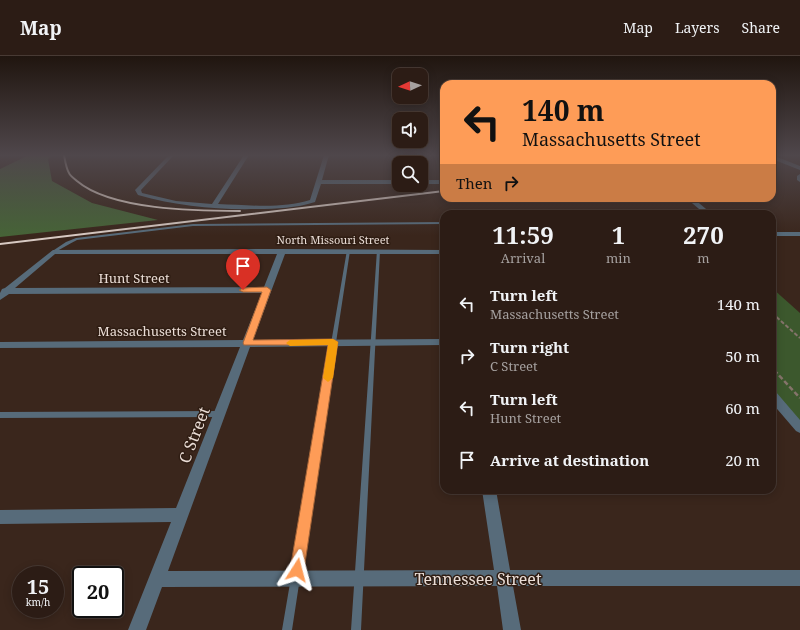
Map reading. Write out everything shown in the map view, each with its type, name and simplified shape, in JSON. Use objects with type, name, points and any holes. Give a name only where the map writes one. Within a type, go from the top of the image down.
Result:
[{"type":"street","points":[[146,182],[138,190],[140,194],[187,204],[214,206],[283,206],[308,204],[314,200],[319,182],[392,182]]},
{"type":"street","points":[[214,206],[230,182]]},
{"type":"street","points":[[428,182],[440,182]]},
{"type":"street","points":[[694,202],[704,210]]},
{"type":"street","points":[[776,234],[800,234]]},
{"type":"street","name":"C Street","points":[[137,630],[282,251]]},
{"type":"street","points":[[2,293],[53,252]]},
{"type":"street","name":"North Missouri Street","points":[[53,252],[440,252]]},
{"type":"street","name":"Hunt Street","points":[[2,293],[267,290]]},
{"type":"street","name":"Massachusetts Street","points":[[0,345],[440,342]]},
{"type":"street","points":[[776,400],[800,428]]},
{"type":"street","points":[[490,494],[512,630]]},
{"type":"street","points":[[0,517],[181,515]]},
{"type":"street","name":"Tennessee Street","points":[[156,579],[800,578]]},
{"type":"lane","points":[[53,252],[67,243],[76,240],[193,225],[440,223]]},
{"type":"lane","points":[[287,630],[348,251]]},
{"type":"lane","points":[[356,630],[378,252]]},
{"type":"lane","points":[[0,415],[220,414]]},
{"type":"path","points":[[776,317],[800,338]]},
{"type":"path","points":[[776,372],[800,398]]},
{"type":"green space","points":[[0,182],[53,182],[92,203],[158,220],[0,237]]},
{"type":"green space","points":[[776,292],[800,313],[800,428],[776,400]]},
{"type":"railway","points":[[78,182],[92,191],[111,198],[132,203],[178,209],[240,211]]},
{"type":"railway","points":[[0,244],[440,191]]},
{"type":"slow traffic","points":[[290,343],[333,342],[328,378]]},
{"type":"route","points":[[243,290],[267,290],[247,343],[333,342],[297,570]]}]
